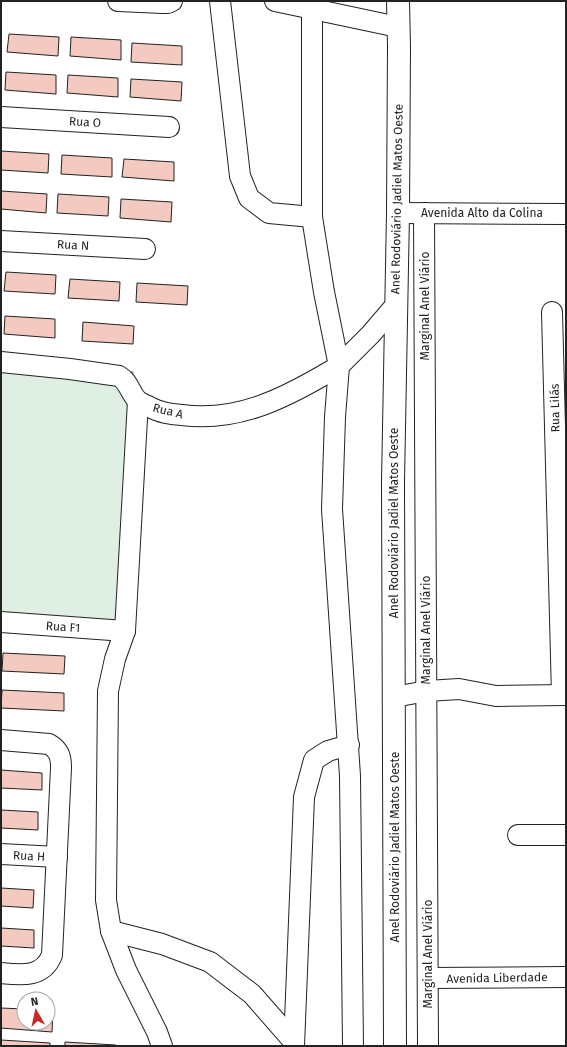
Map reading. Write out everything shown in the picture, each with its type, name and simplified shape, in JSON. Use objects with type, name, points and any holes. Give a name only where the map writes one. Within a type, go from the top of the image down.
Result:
[{"type":"highway","name":"Anel Rodoviário Jadiel Matos Oeste","points":[[395,1046],[394,482],[398,213],[398,1]]},
{"type":"street","points":[[118,1],[163,3],[172,1]]},
{"type":"street","points":[[220,1],[240,176],[249,198],[269,213],[312,217]]},
{"type":"street","points":[[275,1],[398,27]]},
{"type":"street","points":[[312,9],[312,217],[324,292],[339,366],[335,417],[332,509],[348,745],[353,1046]]},
{"type":"street","name":"Rua O","points":[[1,117],[169,127]]},
{"type":"street","name":"Avenida Alto da Colina","points":[[398,213],[566,214]]},
{"type":"street","name":"Marginal Anel Viário","points":[[424,213],[428,1046]]},
{"type":"street","name":"Rua N","points":[[1,241],[145,249]]},
{"type":"street","name":"Rua A","points":[[1,362],[119,376],[124,379],[138,401],[165,413],[193,417],[223,416],[254,409],[280,399],[306,386],[339,366],[396,306]]},
{"type":"street","name":"Rua Lilás","points":[[552,312],[564,695]]},
{"type":"street","points":[[138,401],[125,632],[115,659],[108,691],[106,900],[110,931],[126,970],[157,1032],[162,1046]]},
{"type":"street","name":"Rua F1","points":[[1,622],[125,632]]},
{"type":"street","points":[[394,697],[427,691],[459,689],[496,696],[564,695]]},
{"type":"street","points":[[1,740],[49,744],[56,748],[61,756],[52,955],[44,968],[33,973],[1,973]]},
{"type":"street","points":[[294,1044],[304,797],[314,760],[328,751],[348,745]]},
{"type":"street","points":[[518,835],[566,834]]},
{"type":"street","name":"Rua H","points":[[1,854],[57,857]]},
{"type":"street","points":[[110,931],[162,944],[210,962],[252,994],[294,1044]]},
{"type":"street","name":"Avenida Liberdade","points":[[428,978],[566,977]]},
{"type":"green space","points":[[1,363],[133,372],[118,627],[1,619]]},
{"type":"building","points":[[9,34],[59,37],[58,56],[7,52]]},
{"type":"building","points":[[71,37],[121,40],[121,60],[70,56]]},
{"type":"building","points":[[132,43],[182,46],[182,65],[131,62]]},
{"type":"building","points":[[6,72],[56,75],[56,94],[5,90]]},
{"type":"building","points":[[68,75],[118,78],[118,97],[67,93]]},
{"type":"building","points":[[131,79],[182,82],[181,101],[130,97]]},
{"type":"building","points":[[1,151],[49,154],[48,173],[1,170]]},
{"type":"building","points":[[62,155],[112,158],[112,177],[61,174]]},
{"type":"building","points":[[124,159],[174,162],[174,181],[122,177]]},
{"type":"building","points":[[1,191],[47,194],[46,213],[1,209]]},
{"type":"building","points":[[58,194],[109,197],[108,216],[57,213]]},
{"type":"building","points":[[121,199],[172,202],[171,222],[120,218]]},
{"type":"building","points":[[6,272],[56,275],[55,294],[4,291]]},
{"type":"building","points":[[70,279],[120,282],[119,301],[68,298]]},
{"type":"building","points":[[137,283],[188,286],[187,305],[136,302]]},
{"type":"building","points":[[5,316],[55,319],[55,338],[4,334]]},
{"type":"building","points":[[83,322],[134,326],[133,344],[82,341]]},
{"type":"building","points":[[3,653],[65,656],[64,674],[2,671]]},
{"type":"building","points":[[2,690],[64,693],[64,711],[1,708]]},
{"type":"building","points":[[1,770],[42,773],[42,790],[1,788]]},
{"type":"building","points":[[1,810],[38,812],[38,830],[1,828]]},
{"type":"building","points":[[1,888],[34,890],[33,908],[1,906]]},
{"type":"building","points":[[1,928],[34,930],[34,948],[1,946]]},
{"type":"building","points":[[1,1008],[16,1009],[16,1029],[1,1028]]},
{"type":"building","points":[[1,1040],[50,1043],[50,1046],[1,1046]]},
{"type":"building","points":[[65,1042],[116,1045],[116,1046],[65,1046]]}]
